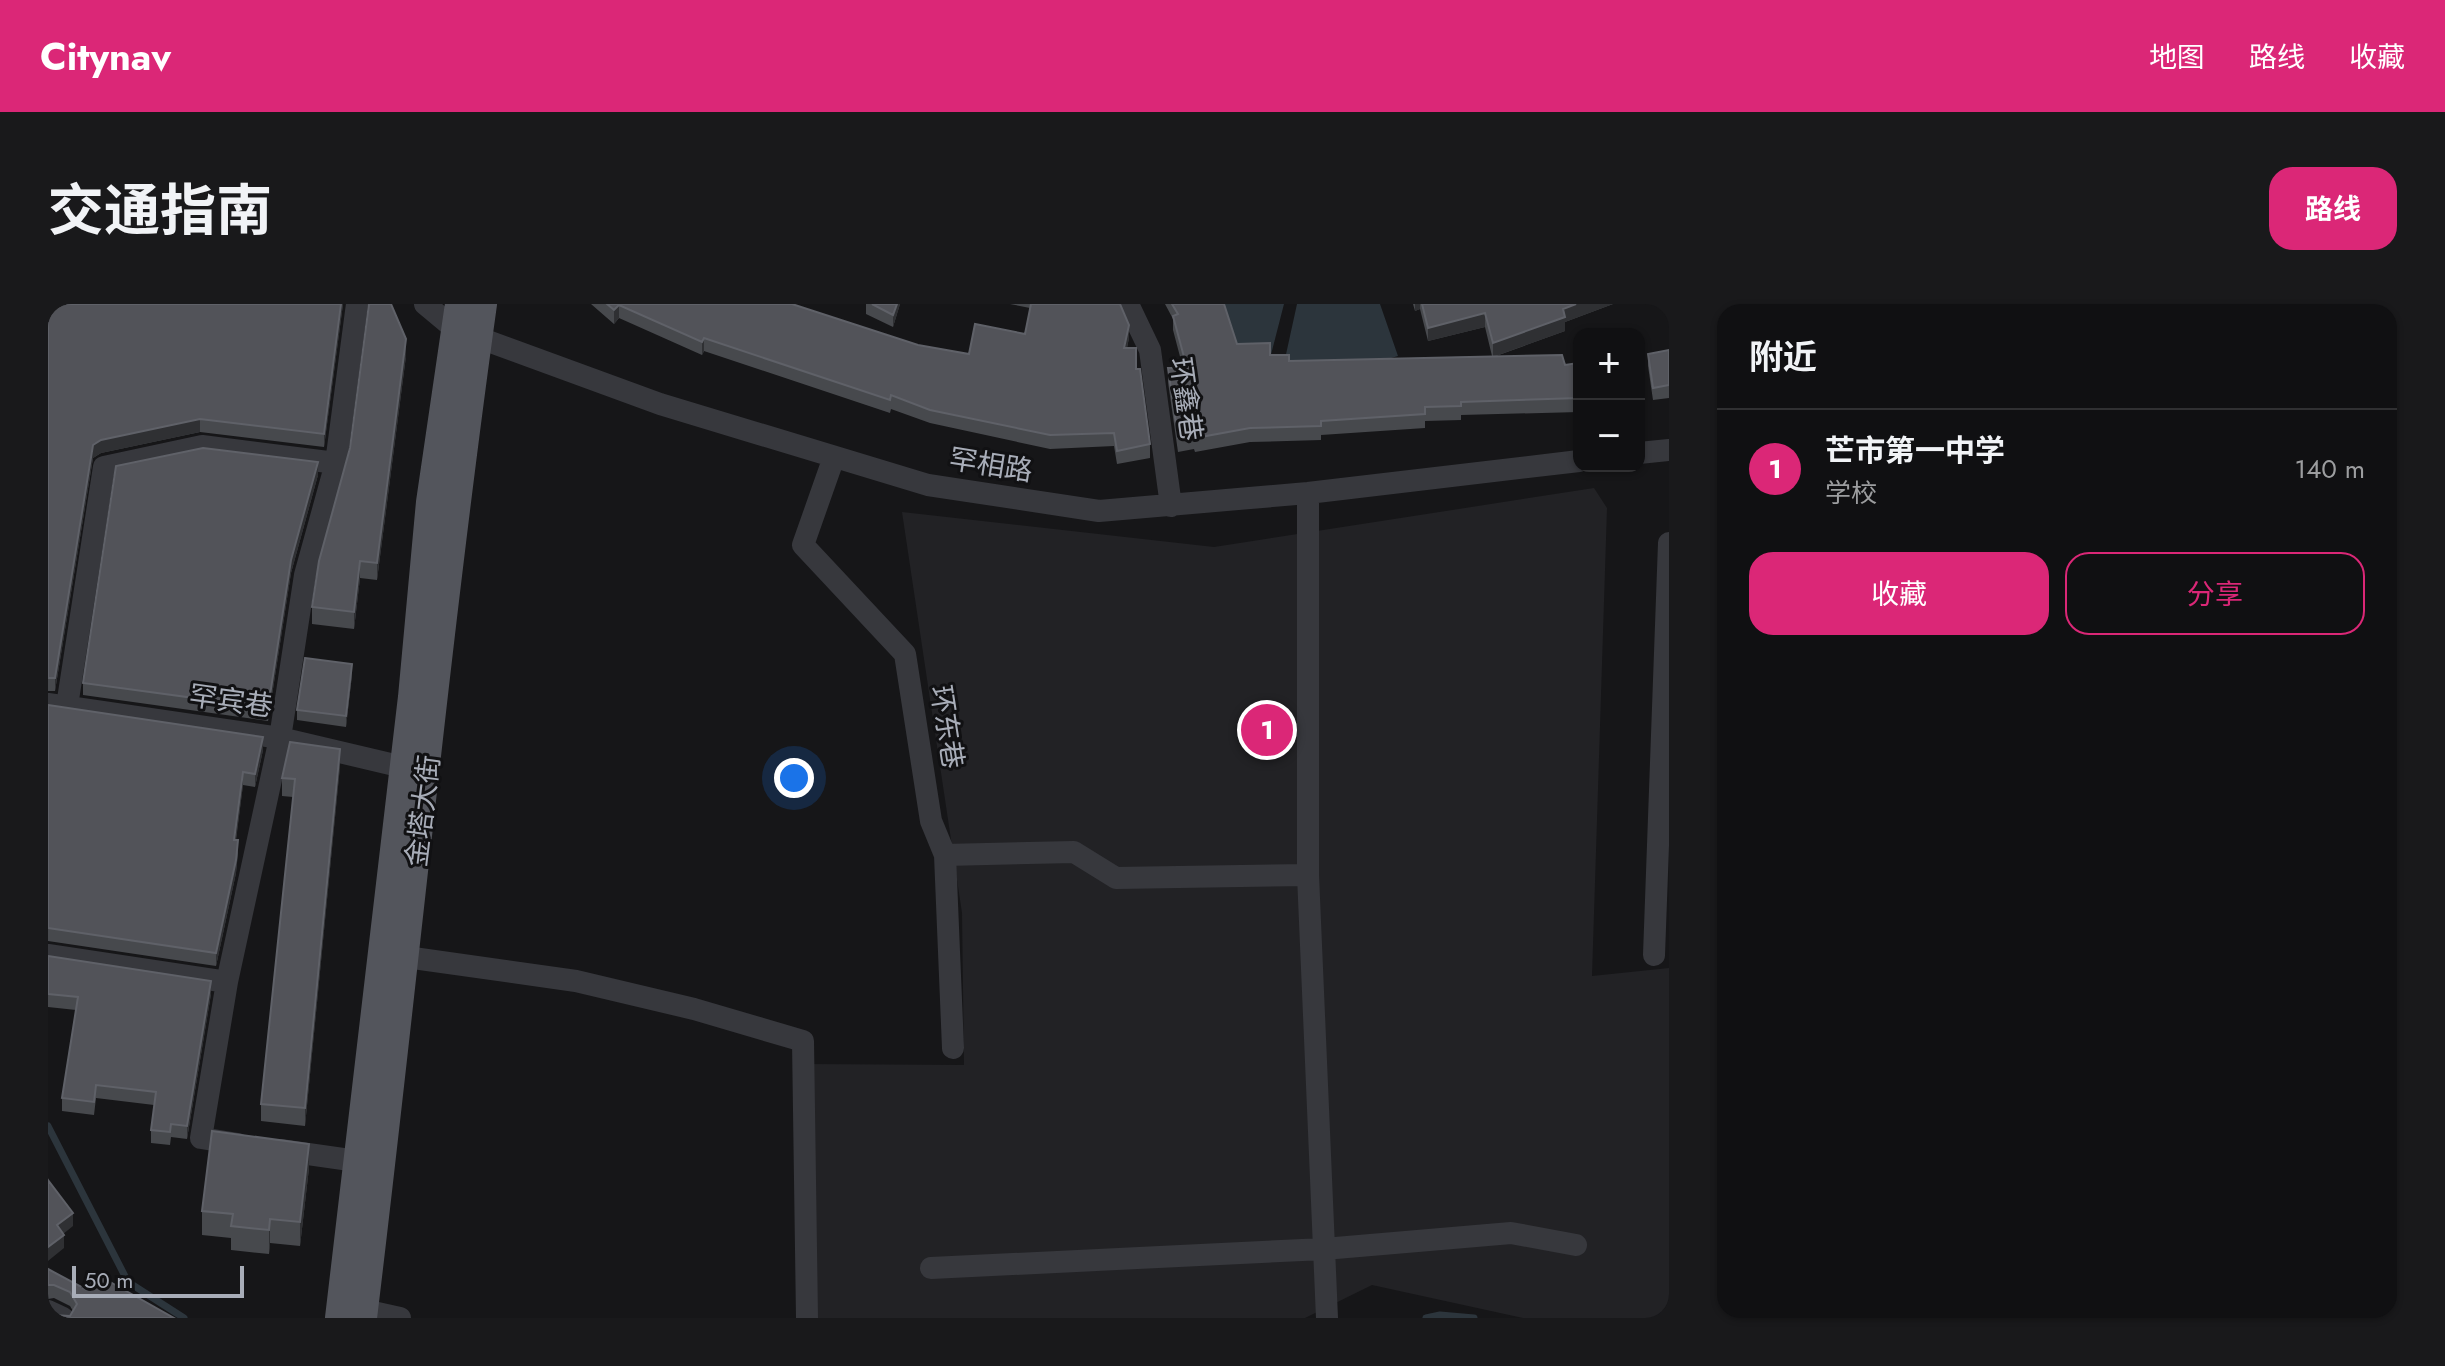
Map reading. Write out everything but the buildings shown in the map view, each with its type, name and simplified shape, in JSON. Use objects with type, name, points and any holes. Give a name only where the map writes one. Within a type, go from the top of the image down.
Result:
[{"type":"main road","name":"金塔大街","points":[[355,1315],[357,1161],[430,502],[464,323],[483,304]]},
{"type":"main road","name":"金塔大街","points":[[355,1315],[406,957],[454,505],[464,323]]},
{"type":"street","points":[[357,304],[336,463],[305,575],[280,738],[227,982],[201,1138],[357,1161]]},
{"type":"street","name":"罕相路","points":[[425,304],[660,404],[928,485],[1099,511],[1308,493],[1573,462]]},
{"type":"street","name":"环鑫巷","points":[[1128,304],[1150,350],[1171,506]]},
{"type":"street","points":[[58,705],[104,467],[202,446],[336,463]]},
{"type":"street","points":[[1645,452],[1669,450]]},
{"type":"street","name":"环东巷","points":[[834,457],[803,545],[905,654],[931,821],[945,855],[953,1048]]},
{"type":"street","points":[[1308,493],[1308,875],[1327,1318]]},
{"type":"street","points":[[1654,955],[1666,721],[1669,543]]},
{"type":"street","name":"罕宾巷","points":[[58,705],[280,738],[403,767]]},
{"type":"street","points":[[945,855],[1074,852],[1116,878],[1308,875]]},
{"type":"street","points":[[48,955],[227,982]]},
{"type":"street","points":[[406,957],[576,981],[694,1009],[803,1041],[807,1318]]},
{"type":"street","points":[[931,1268],[1324,1249],[1511,1233],[1576,1245]]},
{"type":"street","points":[[355,1315],[400,1318]]},
{"type":"shaded area","points":[[1203,304],[1284,304],[1266,374],[1230,368]]},
{"type":"shaded area","points":[[1297,304],[1380,304],[1398,356],[1303,384],[1283,368]]},
{"type":"shaded area","points":[[1594,488],[1607,508],[1592,976],[1669,968],[1669,1318],[1523,1318],[1372,1285],[1305,1318],[816,1318],[802,1064],[964,1065],[962,913],[902,512],[1214,547]]},
{"type":"waterway","points":[[48,1126],[128,1282],[184,1318]]},
{"type":"waterway","points":[[1426,1318],[1440,1315],[1474,1318]]},
{"type":"place","name":"芒市第一中学","points":[[1267,730]]}]
